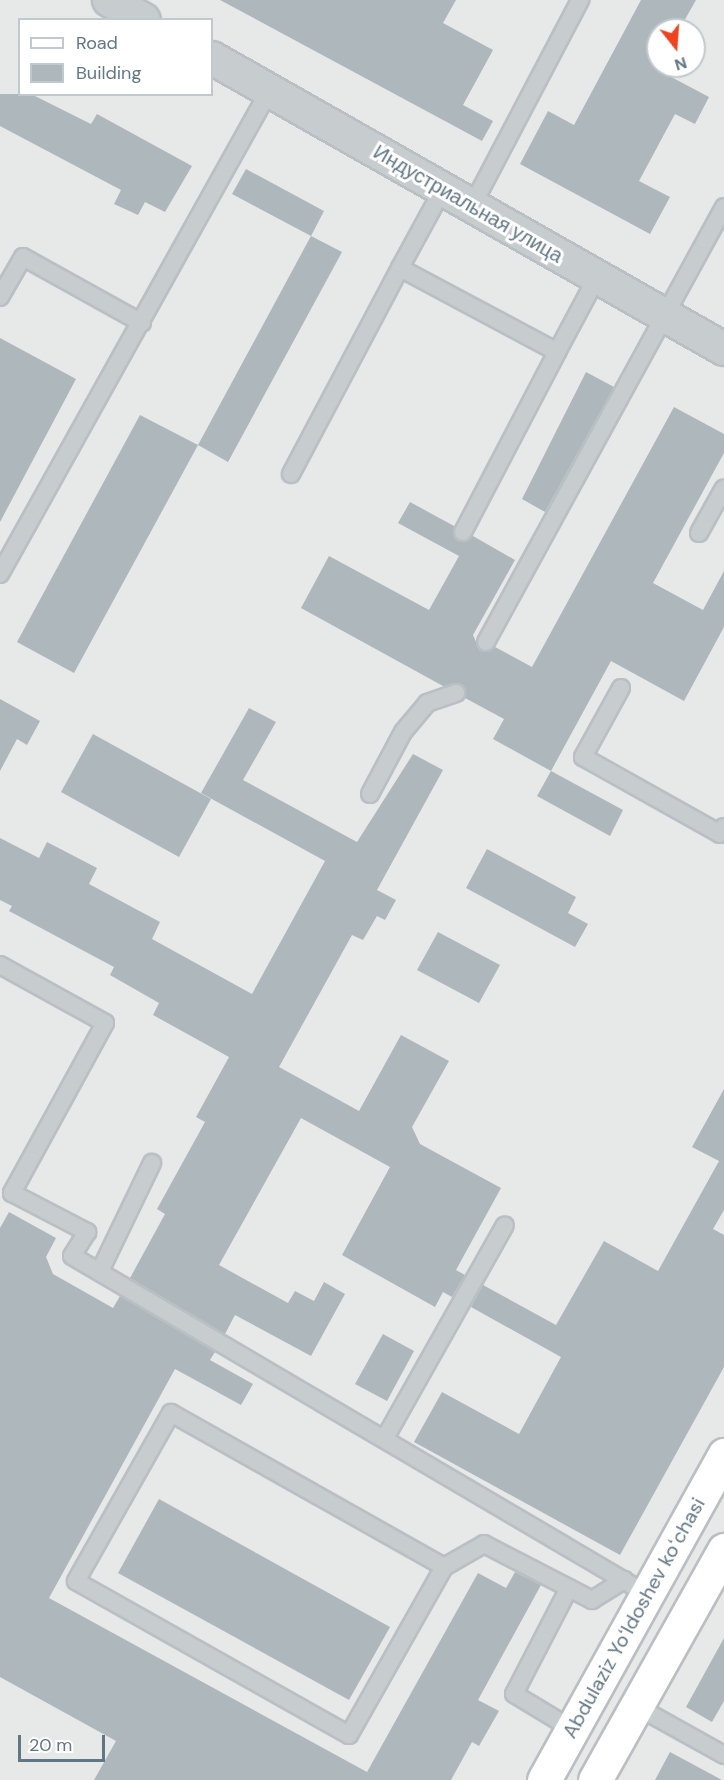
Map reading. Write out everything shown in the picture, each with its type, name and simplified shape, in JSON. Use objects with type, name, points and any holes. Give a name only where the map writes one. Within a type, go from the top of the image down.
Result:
[{"type":"main road","name":"Abdulaziz Yoʻldoshev koʻchasi","points":[[544,1780],[573,1729],[636,1587],[724,1455]]},
{"type":"main road","points":[[595,1780],[724,1551]]},
{"type":"street","points":[[109,0],[140,18]]},
{"type":"street","name":"Индустриальная улица","points":[[213,59],[724,349]]},
{"type":"lane","points":[[472,206],[580,0]]},
{"type":"lane","points":[[0,574],[142,323],[269,91]]},
{"type":"lane","points":[[291,474],[442,189]]},
{"type":"lane","points":[[486,642],[724,207]]},
{"type":"lane","points":[[0,297],[23,257],[142,323]]},
{"type":"lane","points":[[400,268],[557,352]]},
{"type":"lane","points":[[463,532],[597,277]]},
{"type":"lane","points":[[699,533],[724,488]]},
{"type":"lane","points":[[621,688],[584,757],[723,833]]},
{"type":"lane","points":[[370,794],[403,732],[427,703],[456,693]]},
{"type":"lane","points":[[0,965],[105,1023],[6,1190],[87,1232],[72,1256],[100,1270],[636,1587]]},
{"type":"lane","points":[[100,1270],[152,1163]]},
{"type":"lane","points":[[385,1438],[505,1225]]},
{"type":"lane","points":[[444,1567],[171,1413],[76,1581],[350,1735],[444,1567],[484,1544],[592,1600],[636,1587]]},
{"type":"lane","points":[[569,1588],[514,1694],[573,1729]]},
{"type":"lane","points":[[636,1707],[724,1755]]},
{"type":"shaded area","points":[[0,0],[724,0],[724,1780],[0,1780]]},
{"type":"building","points":[[220,0],[456,0],[443,23],[493,50],[463,105],[493,121],[482,141]]},
{"type":"building","points":[[641,0],[696,0],[686,18],[646,18],[646,78],[673,78],[709,97],[695,124],[675,114],[639,181],[670,197],[650,234],[520,164],[548,111],[574,125]]},
{"type":"building","points":[[0,94],[35,96],[91,124],[97,114],[192,166],[165,212],[145,202],[138,215],[114,204],[121,190],[0,126]]},
{"type":"building","points":[[246,169],[324,211],[311,236],[232,194]]},
{"type":"building","points":[[311,236],[342,252],[228,462],[198,445]]},
{"type":"building","points":[[0,338],[76,379],[0,522]]},
{"type":"building","points":[[586,372],[614,387],[545,512],[522,499]]},
{"type":"building","points":[[674,407],[724,434],[724,453],[653,583],[703,610],[724,571],[724,627],[684,701],[611,661],[551,771],[493,739],[504,719],[465,698],[462,685],[443,686],[301,608],[329,556],[429,610],[459,556],[398,523],[410,502],[454,526],[458,541],[473,536],[515,560],[473,635],[480,651],[495,647],[532,667]]},
{"type":"building","points":[[140,415],[198,445],[74,673],[17,642]]},
{"type":"building","points":[[0,699],[40,721],[27,745],[17,739],[0,771]]},
{"type":"building","points":[[249,708],[276,722],[243,780],[357,842],[413,754],[443,770],[377,890],[396,900],[385,920],[377,916],[363,940],[352,935],[279,1067],[359,1111],[401,1035],[449,1061],[412,1127],[420,1144],[501,1188],[456,1270],[465,1275],[452,1297],[443,1292],[435,1307],[342,1255],[390,1167],[301,1118],[219,1265],[288,1303],[295,1291],[314,1301],[324,1282],[345,1294],[311,1356],[235,1315],[225,1334],[130,1278],[165,1214],[157,1209],[205,1122],[196,1117],[229,1057],[153,1015],[159,1003],[110,975],[114,967],[9,911],[12,906],[0,900],[0,838],[39,858],[47,842],[97,868],[89,884],[160,922],[152,939],[252,994],[325,861],[201,793]]},
{"type":"building","points":[[93,734],[211,799],[179,857],[61,792]]},
{"type":"building","points":[[551,771],[623,810],[610,836],[537,796]]},
{"type":"building","points":[[487,849],[576,897],[568,913],[588,924],[575,947],[466,888]]},
{"type":"building","points":[[438,932],[500,965],[479,1003],[417,970]]},
{"type":"building","points":[[724,1089],[724,1210],[713,1229],[724,1235],[724,1367],[620,1555],[414,1442],[442,1392],[519,1434],[561,1357],[471,1307],[483,1285],[556,1325],[604,1241],[658,1271],[719,1161],[692,1147]]},
{"type":"building","points":[[9,1212],[56,1238],[46,1257],[53,1274],[113,1308],[120,1296],[215,1352],[210,1360],[253,1384],[241,1405],[175,1369],[49,1598],[367,1772],[478,1573],[506,1588],[515,1572],[541,1585],[478,1700],[499,1711],[479,1746],[472,1742],[451,1780],[94,1780],[116,1741],[0,1677],[0,1228]]},
{"type":"building","points":[[383,1334],[414,1351],[387,1401],[355,1384]]},
{"type":"building","points":[[159,1499],[390,1627],[349,1700],[118,1573]]},
{"type":"building","points":[[724,1638],[724,1701],[712,1722],[686,1707]]},
{"type":"building","points":[[670,1752],[722,1780],[655,1780]]}]
